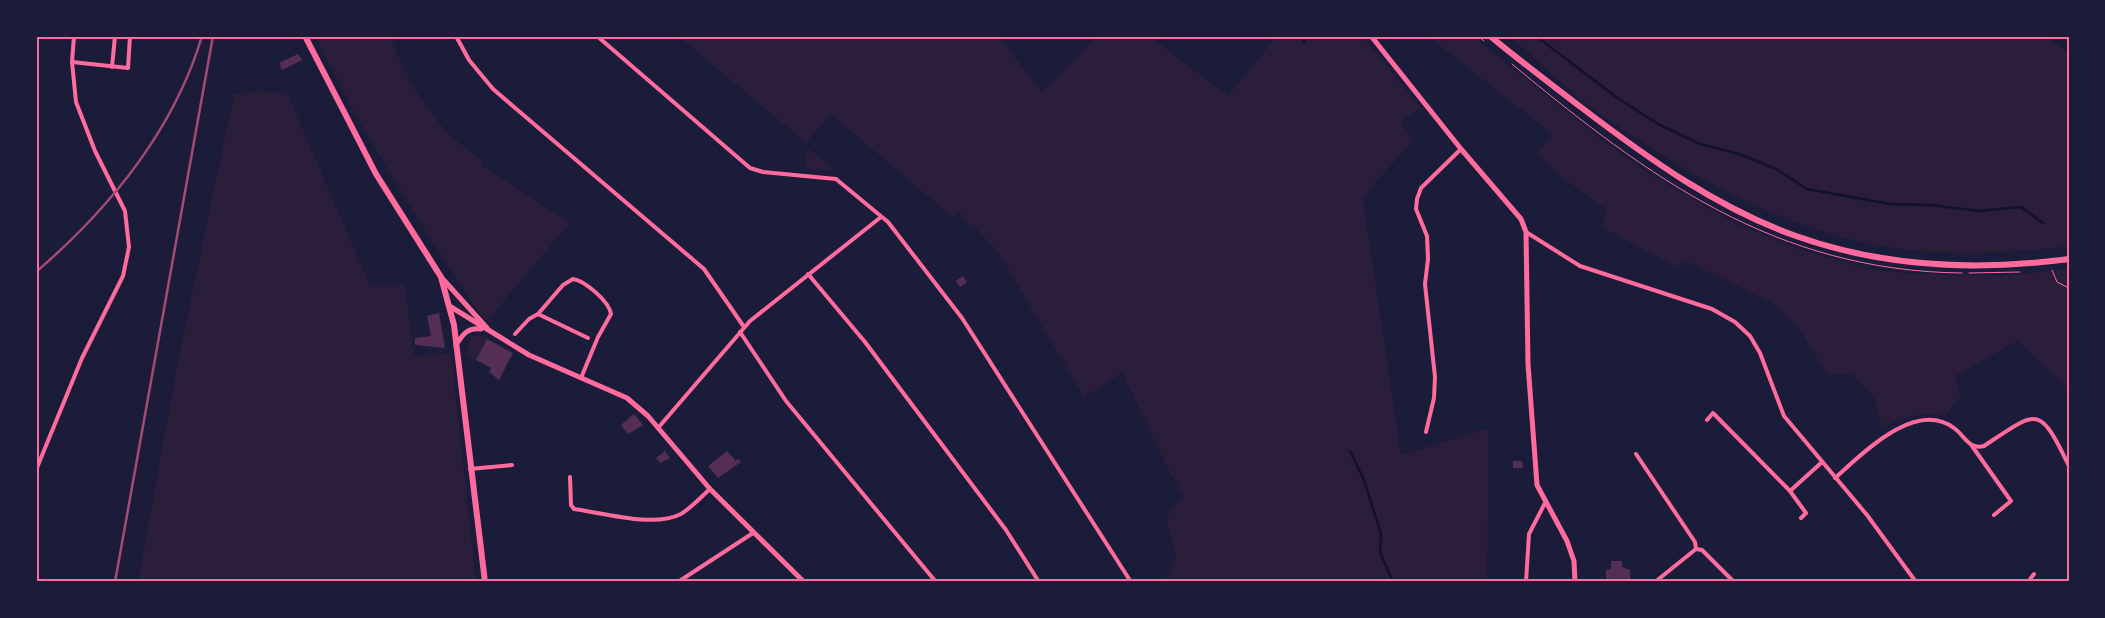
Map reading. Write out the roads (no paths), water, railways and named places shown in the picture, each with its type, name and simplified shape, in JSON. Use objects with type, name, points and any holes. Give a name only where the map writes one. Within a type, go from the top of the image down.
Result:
[{"type":"highway","points":[[305,36],[376,174],[441,276],[451,307],[485,582]]},
{"type":"highway","points":[[1490,36],[1658,164],[1741,213],[1796,236],[1880,258],[1958,266],[2069,260]]},
{"type":"street","points":[[36,470],[82,358],[123,276],[129,247],[127,219],[122,203],[105,173],[79,115],[72,62],[74,36]]},
{"type":"street","points":[[112,66],[115,36]]},
{"type":"street","points":[[72,62],[128,68],[130,36]]},
{"type":"street","points":[[456,36],[474,68],[493,89],[704,269],[744,327]]},
{"type":"street","points":[[598,36],[750,168],[763,172],[836,179],[881,217],[962,318],[1131,582]]},
{"type":"street","points":[[1372,36],[1460,150],[1522,219],[1526,232],[1528,364],[1537,485],[1567,541],[1574,561],[1575,582]]},
{"type":"street","points":[[1426,432],[1434,398],[1435,377],[1425,284],[1428,259],[1427,236],[1416,209],[1417,199],[1421,188],[1460,150]]},
{"type":"street","points":[[658,428],[744,327],[881,217]]},
{"type":"street","points":[[1526,232],[1580,266],[1712,309],[1736,322],[1750,336],[1760,354],[1784,416],[1821,463],[1867,515],[1916,582]]},
{"type":"street","points":[[808,274],[865,342],[1006,530],[1039,582]]},
{"type":"street","points":[[441,276],[491,332]]},
{"type":"street","points":[[515,334],[528,319],[538,314],[563,285],[573,279],[584,283],[608,306],[610,318],[598,337],[581,378]]},
{"type":"street","points":[[451,307],[529,354],[627,398],[658,428],[710,489],[804,582]]},
{"type":"street","points":[[538,314],[588,338]]},
{"type":"street","points":[[456,345],[466,331],[473,328],[491,332]]},
{"type":"street","points":[[740,332],[786,401],[936,582]]},
{"type":"street","points":[[1707,420],[1712,413],[1790,490],[1806,513],[1801,518]]},
{"type":"street","points":[[1972,446],[1984,446],[2021,421],[2035,418],[2041,420],[2055,437],[2069,466]]},
{"type":"street","points":[[1835,478],[1886,435],[1924,421],[1943,422],[1953,427],[1972,446],[2011,501],[1994,515]]},
{"type":"street","points":[[1636,454],[1695,542],[1696,549]]},
{"type":"street","points":[[1790,490],[1821,463]]},
{"type":"street","points":[[470,469],[512,465]]},
{"type":"street","points":[[570,477],[570,505],[574,509],[647,520],[670,518],[682,513],[710,489]]},
{"type":"street","points":[[1526,582],[1528,534],[1545,502]]},
{"type":"street","points":[[678,582],[754,533]]},
{"type":"street","points":[[1655,582],[1696,549],[1702,550],[1734,582]]},
{"type":"street","points":[[2028,582],[2034,574]]},
{"type":"waterway","points":[[1304,36],[1304,42]]},
{"type":"waterway","points":[[1536,36],[1616,97],[1658,124],[1700,144],[1739,154],[1776,169],[1807,189],[1890,204],[1931,205],[1979,211],[2021,207],[2043,223]]},
{"type":"waterway","points":[[1350,451],[1364,480],[1381,534],[1380,552],[1393,582]]},
{"type":"railway","points":[[36,272],[89,222],[136,166],[175,104],[190,71],[202,36]]},
{"type":"railway","points":[[115,582],[213,36]]}]
